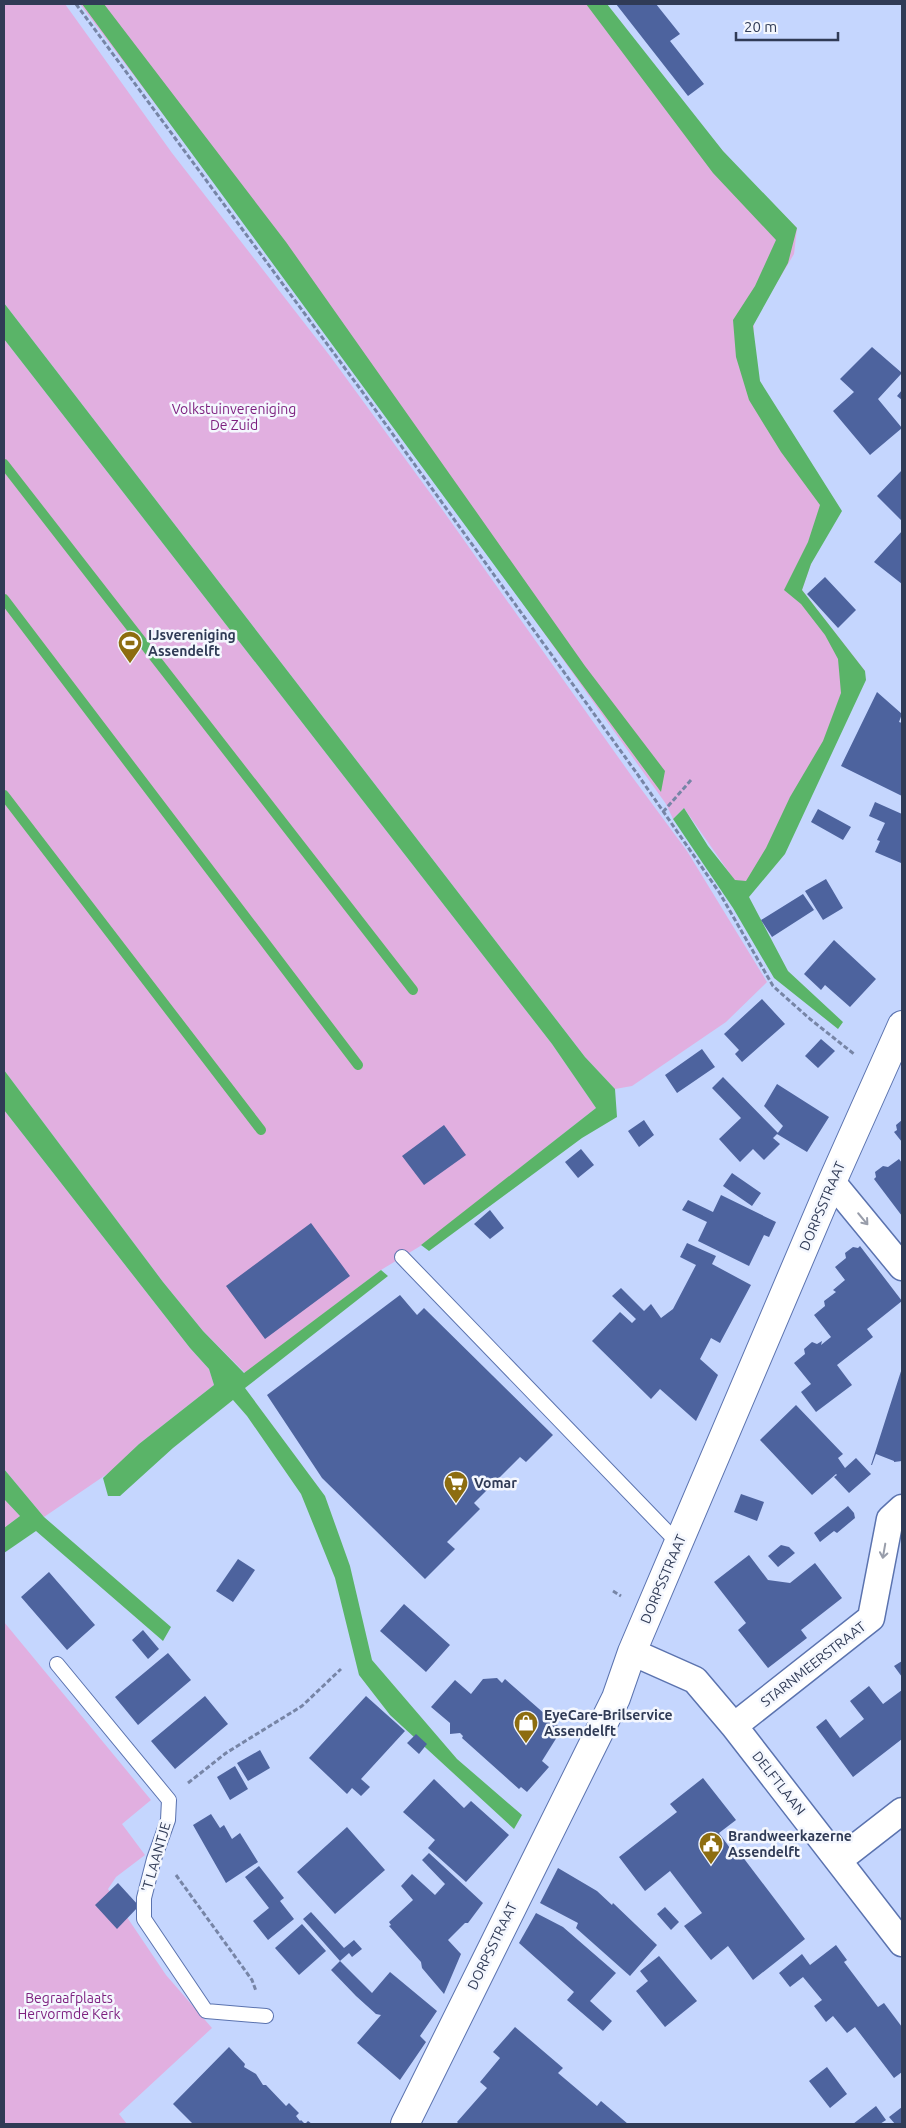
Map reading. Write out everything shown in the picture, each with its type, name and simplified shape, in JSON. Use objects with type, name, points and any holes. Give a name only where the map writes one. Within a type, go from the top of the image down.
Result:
[{"type":"street","name":"DORPSSTRAAT","points":[[405,2124],[616,1698],[632,1652],[678,1543],[832,1182],[902,1025]]},
{"type":"street","points":[[832,1182],[902,1267]]},
{"type":"street","name":"STARNMEERSTRAAT","points":[[734,1726],[871,1618],[890,1519],[902,1508]]},
{"type":"street","name":"DELFTLAAN","points":[[632,1652],[695,1680],[734,1726],[902,1943]]},
{"type":"street","points":[[839,1860],[902,1810]]},
{"type":"lane","points":[[402,1257],[678,1543]]},
{"type":"lane","points":[[58,1664],[168,1800]]},
{"type":"lane","name":"'T LAANTJE","points":[[168,1800],[168,1820],[154,1859],[144,1898],[144,1919],[206,2011],[266,2016]]},
{"type":"path","points":[[76,4],[355,382],[663,812],[719,892],[773,986],[833,1037]]},
{"type":"path","points":[[663,812],[690,780]]},
{"type":"path","points":[[168,1800],[226,1752],[302,1706],[341,1669]]},
{"type":"path","points":[[175,1868],[177,1878],[252,1980],[266,2016]]},
{"type":"green space","name":"Volkstuinvereniging De Zuid","points":[[4,4],[65,4],[172,153],[330,356],[444,512],[687,851],[767,982],[726,1022],[632,1086],[615,1089],[585,1057],[4,303]]},
{"type":"green space","points":[[80,4],[606,4],[693,117],[744,175],[797,228],[794,254],[754,321],[753,345],[755,367],[767,401],[839,511],[813,558],[802,590],[865,671],[781,854],[746,881],[735,881],[684,808],[673,819],[666,804],[362,378]]},
{"type":"green space","name":"IJsvereniging Assendelft","points":[[4,339],[552,1044],[596,1108],[422,1245],[381,1270],[245,1373],[203,1331],[163,1282],[4,1070]]},
{"type":"green space","points":[[4,1110],[190,1348],[209,1369],[214,1385],[139,1444],[110,1472],[44,1517],[4,1469]]},
{"type":"green space","points":[[4,1499],[20,1516],[4,1528]]},
{"type":"green space","name":"Begraafplaats Hervormde Kerk","points":[[4,1622],[151,1800],[122,1824],[145,1855],[116,1877],[108,1889],[166,1975],[212,2028],[119,2114],[127,2124],[4,2124]]},
{"type":"shaded area","points":[[82,4],[104,4],[286,242],[585,666],[665,771],[661,792]]},
{"type":"shaded area","points":[[586,4],[607,4],[723,151],[797,228],[788,263],[753,326],[760,381],[842,511],[811,564],[802,590],[865,671],[866,680],[785,854],[749,897],[788,971],[843,1022],[838,1029],[774,978],[733,908],[673,819],[684,808],[708,846],[735,880],[746,881],[766,848],[790,797],[823,741],[841,693],[838,659],[825,635],[801,604],[784,590],[808,542],[820,505],[781,452],[749,400],[736,357],[733,320],[755,286],[776,240],[713,173]]},
{"type":"shaded area","points":[[4,303],[585,1057],[615,1089],[617,1117],[582,1138],[429,1251],[421,1245],[596,1108],[552,1044],[4,339]]},
{"type":"shaded area","points":[[4,1070],[163,1282],[203,1331],[244,1373],[381,1270],[388,1276],[245,1388],[325,1496],[350,1566],[372,1660],[457,1759],[522,1815],[514,1829],[390,1715],[359,1675],[335,1578],[301,1494],[247,1416],[233,1400],[173,1448],[120,1496],[108,1496],[103,1478],[139,1444],[214,1385],[209,1369],[190,1348],[4,1110]]},
{"type":"shaded area","points":[[4,1469],[44,1517],[171,1627],[163,1641],[36,1531],[4,1553],[4,1528],[20,1516],[4,1499]]},
{"type":"building","points":[[616,4],[656,4],[680,34],[670,41],[704,84],[688,96]]},
{"type":"building","points":[[872,347],[902,373],[878,399],[902,428],[870,455],[833,411],[854,392],[840,379]]},
{"type":"building","points":[[902,390],[902,400],[897,396]]},
{"type":"building","points":[[902,470],[902,521],[877,496]]},
{"type":"building","points":[[902,531],[902,584],[874,562]]},
{"type":"building","points":[[825,577],[856,610],[838,628],[807,594]]},
{"type":"building","points":[[877,692],[902,714],[899,722],[902,723],[902,796],[841,766]]},
{"type":"building","points":[[875,802],[902,814],[901,863],[875,852],[880,841],[877,840],[885,823],[869,816]]},
{"type":"building","points":[[818,809],[851,827],[843,840],[811,822]]},
{"type":"building","points":[[826,879],[843,908],[823,920],[805,891]]},
{"type":"building","points":[[803,894],[814,910],[772,937],[761,920]]},
{"type":"building","points":[[834,940],[876,979],[850,1007],[825,985],[821,990],[804,974]]},
{"type":"building","points":[[762,999],[785,1024],[742,1062],[735,1054],[739,1050],[724,1034]]},
{"type":"building","points":[[821,1039],[835,1051],[818,1068],[805,1056]]},
{"type":"building","points":[[702,1049],[715,1067],[677,1093],[665,1075]]},
{"type":"building","points":[[723,1077],[778,1133],[773,1138],[780,1144],[764,1160],[753,1149],[740,1162],[719,1139],[741,1118],[712,1088]]},
{"type":"building","points":[[777,1084],[829,1117],[807,1152],[777,1134],[783,1126],[764,1106]]},
{"type":"building","points":[[644,1120],[654,1135],[639,1147],[628,1131]]},
{"type":"building","points":[[902,1120],[902,1142],[894,1132],[897,1130],[896,1125]]},
{"type":"building","points":[[444,1125],[466,1155],[424,1185],[402,1156]]},
{"type":"building","points":[[581,1149],[594,1165],[578,1178],[565,1162]]},
{"type":"building","points":[[899,1159],[902,1163],[902,1216],[874,1179],[876,1177],[875,1172],[883,1166],[888,1167]]},
{"type":"building","points":[[732,1173],[761,1193],[752,1206],[723,1186]]},
{"type":"building","points":[[721,1195],[776,1222],[769,1237],[764,1235],[749,1266],[698,1241],[707,1222],[682,1210],[688,1200],[713,1212]]},
{"type":"building","points":[[490,1210],[504,1228],[490,1239],[474,1224]]},
{"type":"building","points":[[311,1223],[350,1276],[265,1339],[226,1286]]},
{"type":"building","points":[[687,1243],[716,1256],[712,1264],[751,1285],[720,1343],[711,1338],[700,1359],[718,1375],[696,1421],[660,1389],[651,1399],[592,1341],[620,1312],[632,1323],[636,1319],[612,1296],[621,1288],[644,1311],[651,1304],[661,1318],[673,1309],[696,1265],[680,1257]]},
{"type":"building","points":[[860,1246],[902,1301],[867,1329],[873,1337],[837,1365],[852,1385],[816,1412],[801,1392],[811,1384],[794,1363],[805,1354],[804,1349],[812,1342],[817,1344],[822,1341],[821,1345],[831,1337],[814,1315],[825,1306],[824,1301],[836,1292],[833,1290],[845,1280],[835,1267],[846,1258],[845,1253],[853,1247],[858,1248]]},
{"type":"building","points":[[400,1295],[417,1315],[424,1308],[553,1435],[526,1462],[520,1457],[474,1503],[480,1509],[447,1542],[455,1549],[425,1579],[322,1478],[267,1395]]},
{"type":"building","points":[[902,1368],[902,1461],[894,1462],[876,1454],[871,1465]]},
{"type":"building","points":[[796,1405],[843,1454],[838,1458],[845,1468],[856,1458],[871,1474],[849,1493],[834,1477],[836,1474],[812,1495],[760,1440]]},
{"type":"building","points":[[741,1494],[764,1502],[757,1521],[734,1512]]},
{"type":"building","points":[[848,1506],[854,1513],[855,1518],[837,1533],[834,1531],[820,1542],[814,1533]]},
{"type":"building","points":[[781,1545],[789,1547],[795,1553],[778,1567],[768,1556]]},
{"type":"building","points":[[749,1555],[768,1580],[790,1583],[815,1563],[842,1598],[801,1630],[807,1638],[768,1668],[738,1630],[746,1623],[714,1582]]},
{"type":"building","points":[[238,1559],[255,1570],[233,1602],[216,1591]]},
{"type":"building","points":[[49,1572],[95,1625],[67,1650],[21,1597]]},
{"type":"building","points":[[404,1604],[450,1645],[426,1672],[380,1631]]},
{"type":"building","points":[[143,1630],[159,1649],[148,1659],[132,1640]]},
{"type":"building","points":[[168,1653],[191,1680],[138,1725],[115,1697]]},
{"type":"building","points":[[902,1661],[902,1677],[894,1666]]},
{"type":"building","points":[[497,1678],[502,1683],[505,1679],[562,1729],[542,1761],[549,1767],[527,1792],[521,1787],[519,1789],[462,1738],[463,1736],[460,1733],[450,1734],[450,1723],[431,1707],[455,1680],[471,1694],[483,1679]]},
{"type":"building","points":[[869,1686],[883,1704],[902,1690],[902,1739],[853,1777],[816,1727],[826,1719],[840,1738],[864,1719],[850,1701]]},
{"type":"building","points":[[205,1696],[228,1724],[175,1769],[151,1741]]},
{"type":"building","points":[[366,1696],[405,1731],[361,1779],[370,1787],[361,1796],[352,1788],[347,1794],[309,1758]]},
{"type":"building","points":[[416,1734],[427,1744],[419,1754],[407,1743]]},
{"type":"building","points":[[260,1750],[270,1768],[248,1781],[237,1763]]},
{"type":"building","points":[[235,1766],[248,1789],[230,1800],[217,1777]]},
{"type":"building","points":[[703,1778],[736,1820],[719,1833],[738,1859],[742,1856],[805,1939],[753,1980],[728,1946],[711,1960],[684,1926],[702,1913],[670,1871],[645,1891],[619,1857],[677,1812],[670,1804]]},
{"type":"building","points":[[434,1779],[464,1808],[471,1801],[509,1835],[466,1882],[428,1848],[435,1840],[403,1812]]},
{"type":"building","points":[[211,1814],[220,1828],[224,1825],[232,1839],[240,1833],[258,1862],[226,1883],[193,1825]]},
{"type":"building","points":[[347,1827],[385,1870],[335,1914],[297,1872]]},
{"type":"building","points":[[429,1853],[483,1903],[468,1923],[465,1923],[448,1940],[461,1954],[444,1994],[422,1968],[421,1962],[389,1926],[391,1925],[389,1922],[413,1900],[401,1886],[412,1874],[435,1895],[445,1884],[422,1860]]},
{"type":"building","points":[[259,1866],[284,1898],[280,1901],[294,1919],[268,1940],[253,1921],[269,1908],[245,1877]]},
{"type":"building","points":[[558,1868],[597,1891],[612,1905],[613,1903],[657,1945],[630,1976],[576,1928],[578,1923],[540,1903]]},
{"type":"building","points":[[118,1883],[139,1906],[117,1929],[95,1905]]},
{"type":"building","points":[[665,1907],[679,1922],[671,1930],[657,1914]]},
{"type":"building","points":[[311,1912],[344,1948],[354,1940],[362,1949],[352,1957],[349,1953],[340,1961],[303,1919]]},
{"type":"building","points":[[536,1913],[563,1927],[616,1973],[590,2001],[612,2021],[603,2031],[567,2000],[574,1992],[519,1943]]},
{"type":"building","points":[[302,1924],[326,1951],[299,1975],[275,1948]]},
{"type":"building","points":[[836,1945],[847,1960],[844,1962],[878,2007],[884,2003],[902,2027],[902,2072],[894,2078],[855,2027],[847,2033],[833,2016],[826,2022],[814,2006],[822,2000],[803,1977],[790,1987],[779,1973],[802,1954],[810,1965]]},
{"type":"building","points":[[659,1956],[697,2001],[665,2027],[636,1991],[648,1981],[640,1971]]},
{"type":"building","points":[[340,1961],[372,1993],[390,1972],[437,2011],[420,2036],[426,2042],[400,2080],[357,2043],[381,2015],[376,2014],[356,1996],[331,1970]]},
{"type":"building","points":[[515,2027],[563,2068],[558,2073],[597,2106],[601,2101],[628,2124],[459,2124],[457,2122],[487,2088],[480,2082],[500,2058],[493,2052]]},
{"type":"building","points":[[229,2047],[245,2064],[244,2067],[256,2074],[263,2085],[266,2085],[286,2106],[289,2103],[299,2113],[296,2116],[305,2124],[193,2124],[173,2104]]},
{"type":"building","points":[[827,2067],[847,2094],[830,2108],[809,2081]]},
{"type":"building","points":[[876,2106],[886,2120],[880,2124],[853,2124]]},
{"type":"building","points":[[902,2107],[902,2124],[895,2124],[889,2117]]},
{"type":"waterway","points":[[4,464],[413,990]]},
{"type":"waterway","points":[[4,599],[358,1065]]},
{"type":"waterway","points":[[4,795],[261,1130]]},
{"type":"place","name":"IJsvereniging Assendelft","points":[[130,664]]},
{"type":"place","name":"Vomar","points":[[456,1504]]},
{"type":"place","name":"EyeCare-Brilservice Assendelft","points":[[526,1744]]},
{"type":"place","name":"Brandweerkazerne Assendelft","points":[[711,1865]]}]
